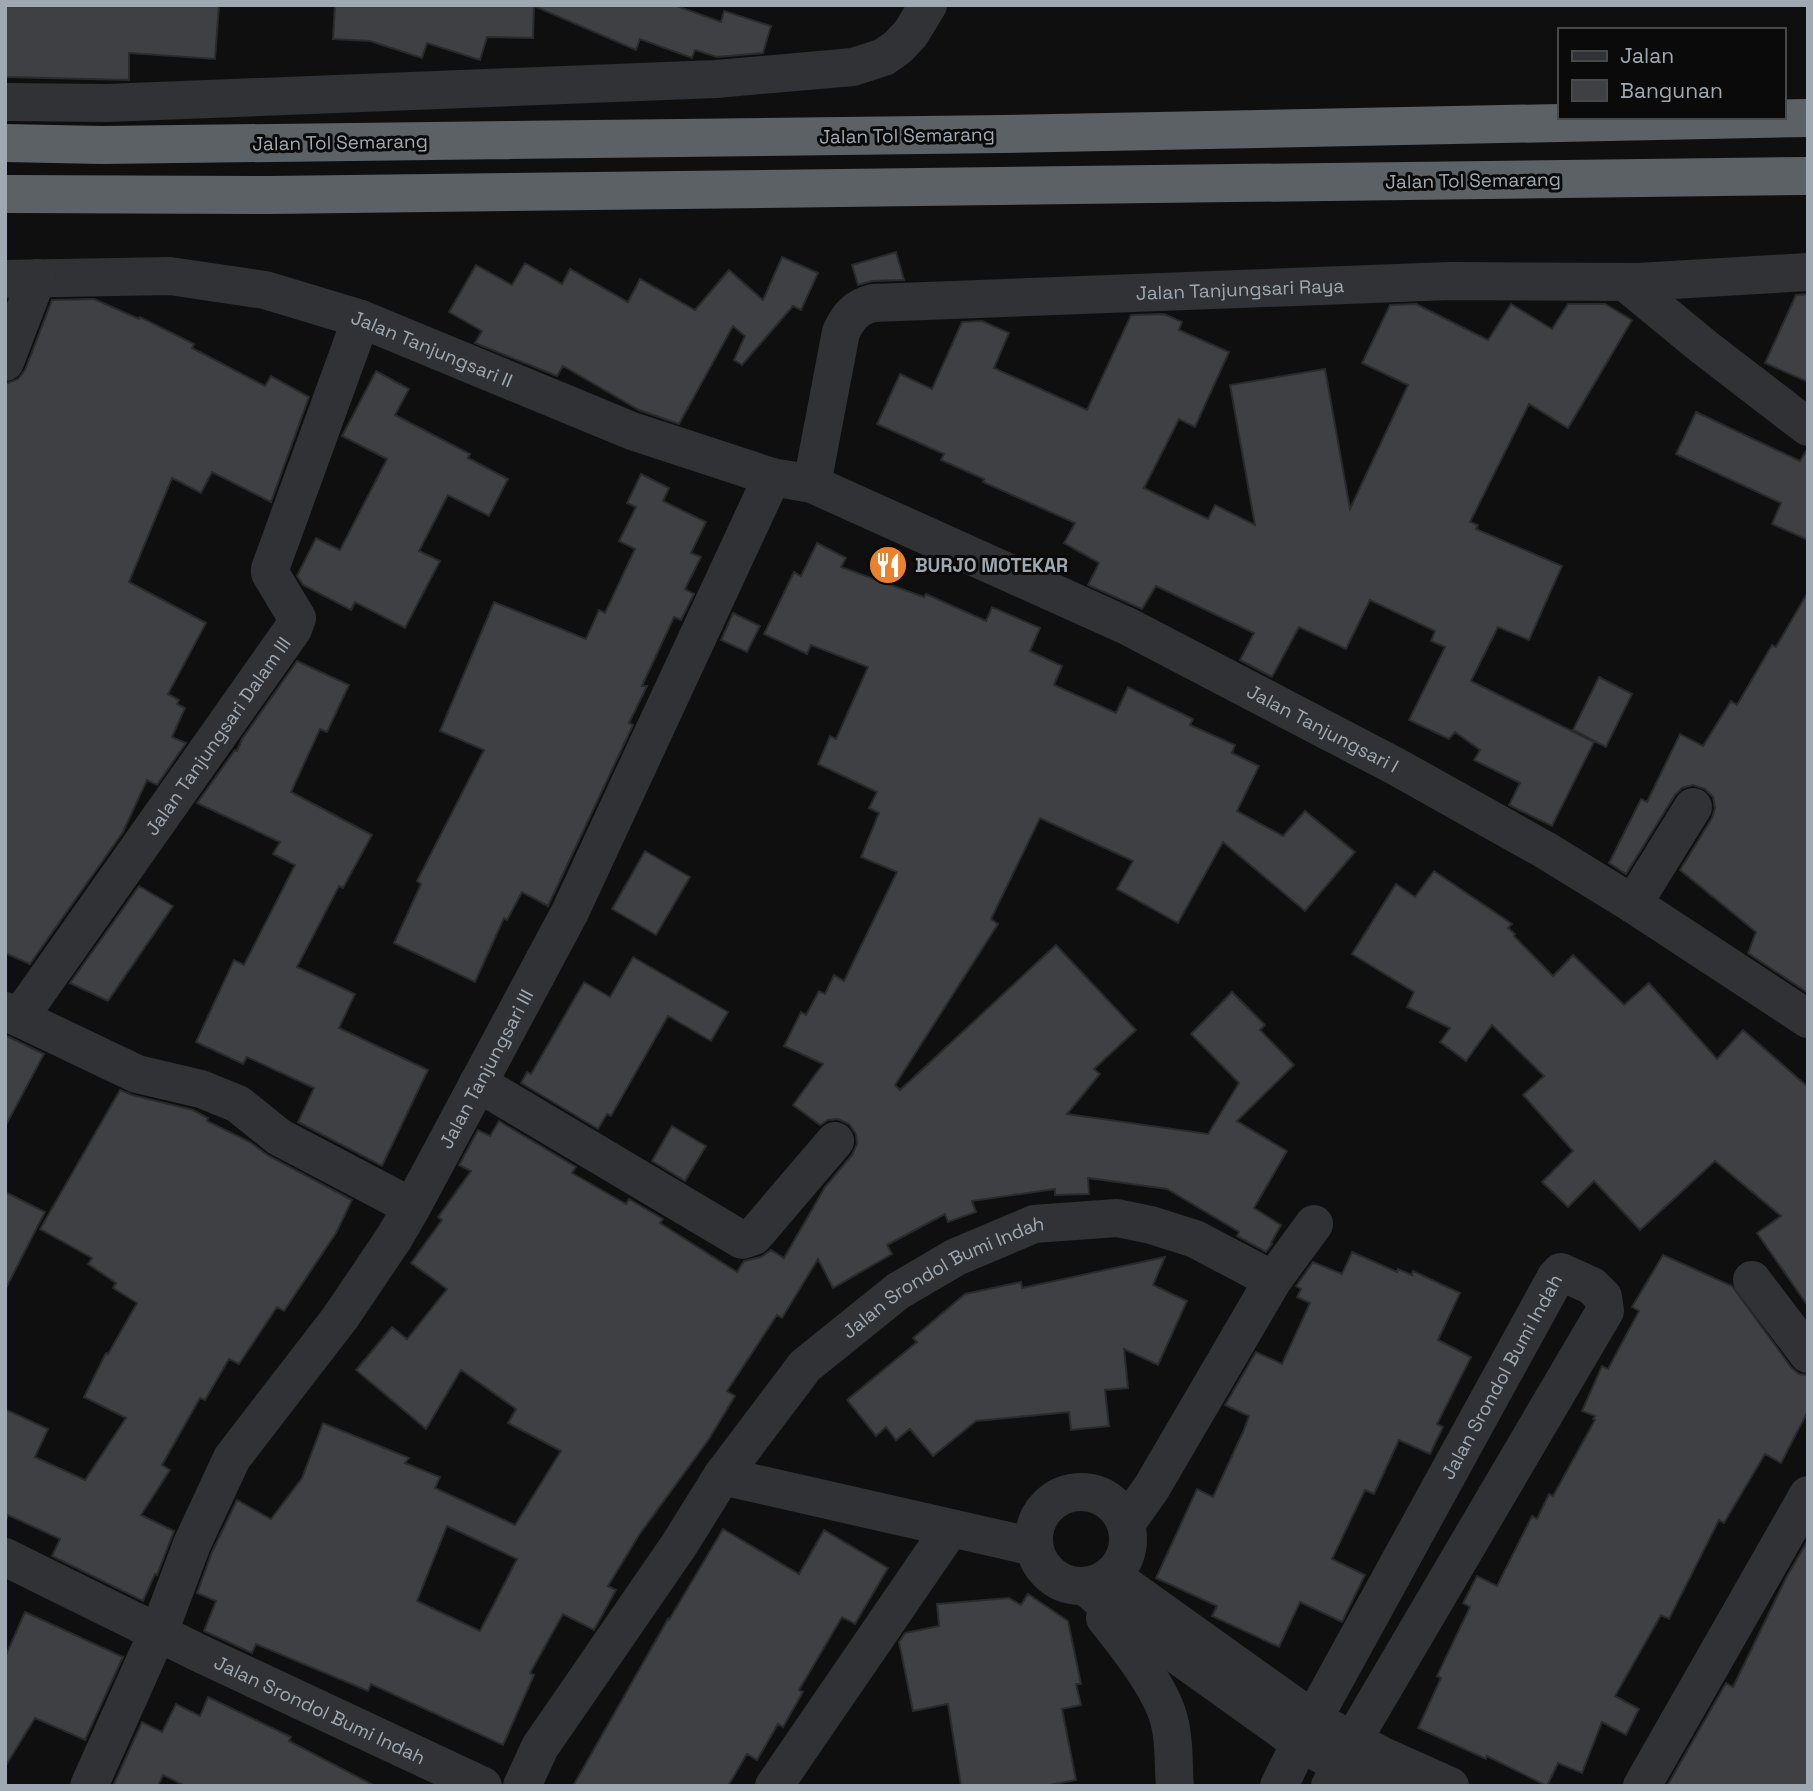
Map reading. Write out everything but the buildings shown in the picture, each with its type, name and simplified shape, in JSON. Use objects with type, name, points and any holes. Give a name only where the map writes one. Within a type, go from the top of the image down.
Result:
[{"type":"highway","name":"Jalan Tol Semarang","points":[[1785,118],[1808,118]]},
{"type":"highway","name":"Jalan Tol Semarang","points":[[5,143],[102,145],[1003,134],[1758,119]]},
{"type":"highway","name":"Jalan Tol Semarang","points":[[5,194],[270,195],[1808,176]]},
{"type":"street","points":[[5,102],[107,103],[716,79],[853,67],[884,57],[898,47],[911,33],[928,5]]},
{"type":"street","name":"Jalan Tanjungsari Raya","points":[[812,484],[841,332],[846,320],[862,306],[932,299],[1450,281],[1625,282],[1808,272]]},
{"type":"street","name":"Jalan Tanjungsari II","points":[[5,362],[21,278],[170,276],[207,281],[265,290],[361,319],[632,431],[772,477],[812,484]]},
{"type":"street","points":[[1625,282],[1808,427]]},
{"type":"street","name":"Jalan Tanjungsari Dalam III","points":[[361,319],[270,569],[297,618],[293,629],[12,1015],[137,1074],[201,1089],[238,1104],[279,1137],[412,1207]]},
{"type":"street","name":"Jalan Tanjungsari III","points":[[89,1786],[158,1633],[192,1544],[232,1458],[340,1318],[412,1207],[570,912],[772,477]]},
{"type":"street","name":"Jalan Tanjungsari I","points":[[812,484],[1127,626],[1395,766],[1545,849],[1808,1019]]},
{"type":"street","points":[[1633,904],[1693,807]]},
{"type":"street","points":[[478,1083],[742,1240],[754,1236],[835,1141]]},
{"type":"street","name":"Jalan Srondol Bumi Indah","points":[[522,1786],[540,1747],[679,1545],[722,1476],[804,1366],[898,1291],[956,1257],[1034,1224],[1117,1218],[1152,1225],[1195,1239],[1273,1280]]},
{"type":"street","points":[[1126,1524],[1152,1487],[1273,1280],[1314,1224]]},
{"type":"street","name":"Jalan Srondol Bumi Indah","points":[[1279,1786],[1329,1748],[1605,1311],[1603,1297],[1592,1286],[1561,1272],[1556,1277],[1329,1748]]},
{"type":"street","points":[[1752,1280],[1808,1354]]},
{"type":"street","points":[[722,1476],[1034,1547]]},
{"type":"street","points":[[1076,1492],[1091,1493],[1106,1499],[1118,1510],[1126,1524],[1128,1540],[1125,1556],[1092,1582],[1061,1582],[1049,1574],[1034,1547],[1038,1518],[1047,1506],[1060,1496],[1076,1492]]},
{"type":"street","points":[[1642,1786],[1808,1495]]},
{"type":"street","points":[[774,1786],[950,1529]]},
{"type":"street","name":"Jalan Srondol Bumi Indah","points":[[5,1557],[158,1633],[483,1786]]},
{"type":"street","points":[[1092,1582],[1106,1604],[1329,1748],[1381,1786]]},
{"type":"street","points":[[1092,1582],[1161,1700],[1169,1720],[1175,1786]]},
{"type":"street","points":[[1329,1748],[1450,1786]]},
{"type":"place","name":"BURJO MOTEKAR","points":[[888,565]]}]
